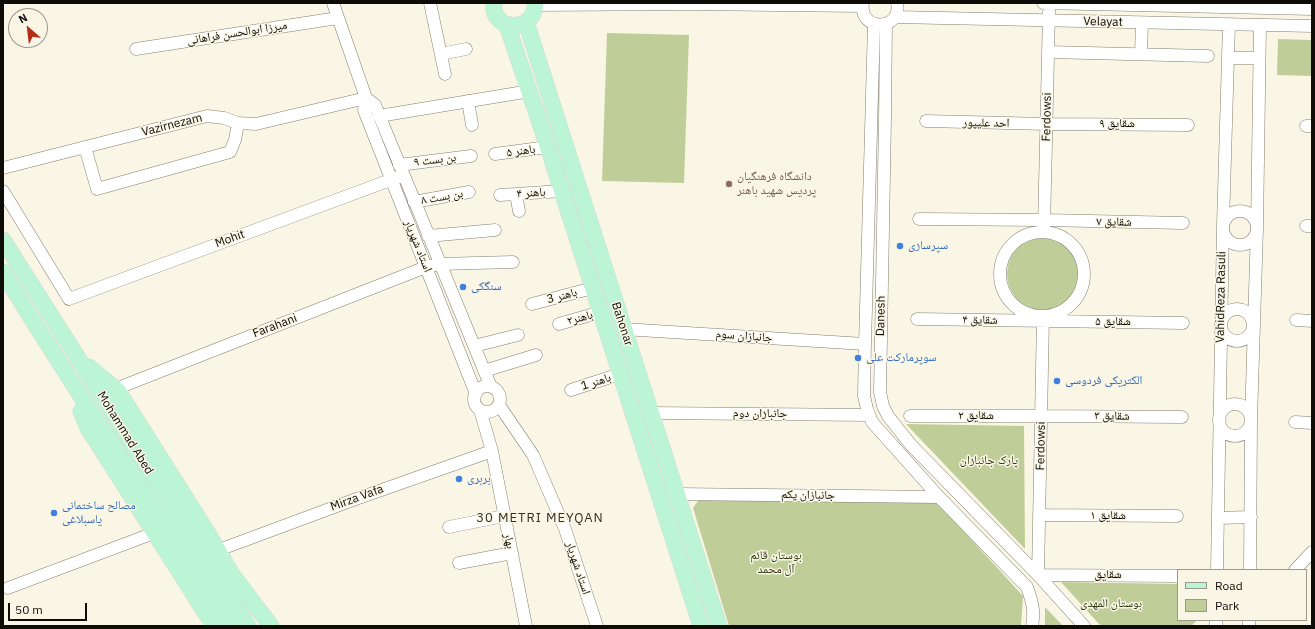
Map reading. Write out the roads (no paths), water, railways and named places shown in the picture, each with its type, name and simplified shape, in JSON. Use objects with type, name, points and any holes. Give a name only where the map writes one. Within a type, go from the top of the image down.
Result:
[{"type":"main road","points":[[494,3],[494,12],[497,18],[507,25],[513,26],[526,22],[534,12],[535,4]]},
{"type":"main road","name":"Bahonar","points":[[526,22],[719,626]]},
{"type":"main road","name":"Bahonar","points":[[507,25],[530,91],[701,626]]},
{"type":"main road","name":"Mohammad Abed","points":[[3,240],[248,626]]},
{"type":"main road","name":"Mohammad Abed","points":[[3,272],[62,367],[230,626]]},
{"type":"main road","points":[[33,320],[47,310]]},
{"type":"main road","points":[[77,357],[118,391],[207,532],[231,573],[272,626]]},
{"type":"main road","points":[[62,367],[88,428],[214,626]]},
{"type":"main road","points":[[694,606],[700,610],[703,610],[707,608],[710,601]]},
{"type":"street","name":"استاد شهریار","points":[[333,3],[366,98],[364,110],[476,394]]},
{"type":"street","points":[[430,3],[445,74]]},
{"type":"street","points":[[535,4],[863,4],[865,17],[869,21],[885,22],[898,12],[898,3]]},
{"type":"street","name":"Velayat","points":[[1043,3],[1228,5],[1312,9]]},
{"type":"street","name":"Ferdowsi","points":[[1044,225],[1049,3]]},
{"type":"street","name":"میرزا ابوالحسن فراهانی","points":[[136,49],[338,18]]},
{"type":"street","name":"Velayat","points":[[885,22],[1048,20],[1312,26]]},
{"type":"street","name":"Danesh","points":[[885,22],[865,344],[864,396],[872,422],[939,496],[1027,587]]},
{"type":"street","name":"Danesh","points":[[885,22],[885,120],[880,392],[883,406],[888,416],[911,445],[1038,575],[1084,626]]},
{"type":"street","points":[[1141,54],[1142,23]]},
{"type":"street","name":"VahidReza Rasuli","points":[[1217,569],[1223,225],[1229,24]]},
{"type":"street","points":[[1250,569],[1251,420],[1257,228],[1260,25]]},
{"type":"street","points":[[441,54],[466,49]]},
{"type":"street","points":[[1048,52],[1208,56]]},
{"type":"street","points":[[1228,58],[1259,58]]},
{"type":"street","points":[[380,116],[530,91]]},
{"type":"street","name":"استاد شهریار","points":[[366,98],[375,105],[380,116],[439,264],[491,387]]},
{"type":"street","name":"Vazirnezam","points":[[3,168],[207,116],[224,118],[238,123],[256,124],[366,98]]},
{"type":"street","points":[[468,101],[472,125]]},
{"type":"street","name":"احد علیپور","points":[[926,121],[1047,124]]},
{"type":"street","points":[[85,147],[97,189],[230,152],[235,140],[238,123]]},
{"type":"street","name":"شقایق ۹","points":[[1047,124],[1188,124]]},
{"type":"street","name":"باهنر ۵","points":[[495,154],[548,147]]},
{"type":"street","name":"بن بست ۹","points":[[391,179],[402,170],[471,156]]},
{"type":"street","name":"Mohit","points":[[3,191],[69,299],[391,179]]},
{"type":"street","name":"باهنر ۴","points":[[500,195],[562,191]]},
{"type":"street","name":"بن بست ۸","points":[[414,202],[469,192]]},
{"type":"street","points":[[516,194],[519,211]]},
{"type":"street","points":[[1244,211],[1253,217],[1257,228],[1253,238],[1243,244],[1238,244],[1228,240],[1225,235],[1223,225],[1225,219],[1233,212],[1244,211]]},
{"type":"street","points":[[919,219],[1044,225],[1070,240],[1084,263],[1085,277],[1082,290],[1074,302],[1064,311],[1043,319],[1018,309],[1008,300],[1002,288],[999,274],[1002,260],[1008,248],[1018,238],[1044,225]]},
{"type":"street","name":"شقایق ۷","points":[[1044,225],[1183,223]]},
{"type":"street","points":[[428,236],[496,230]]},
{"type":"street","name":"Farahani","points":[[123,386],[426,267],[439,264],[513,262]]},
{"type":"street","name":"باهنر 3","points":[[532,304],[593,288]]},
{"type":"street","points":[[1240,309],[1250,314],[1254,324],[1251,334],[1247,338],[1237,342],[1232,341],[1223,334],[1221,324],[1225,314],[1230,311],[1240,309]]},
{"type":"street","name":"باهنر۲","points":[[559,324],[601,312]]},
{"type":"street","name":"شقایق ۴","points":[[917,319],[1043,319]]},
{"type":"street","name":"Ferdowsi","points":[[1038,575],[1043,319]]},
{"type":"street","name":"شقایق ۵","points":[[1043,319],[1183,323]]},
{"type":"street","points":[[1296,320],[1312,321]]},
{"type":"street","name":"جانبازان سوم","points":[[623,329],[865,344]]},
{"type":"street","points":[[474,346],[518,335]]},
{"type":"street","points":[[484,371],[536,355]]},
{"type":"street","name":"باهنر 1","points":[[572,390],[620,374]]},
{"type":"street","points":[[491,387],[498,392],[500,397],[499,405],[496,409],[488,412],[480,410],[475,402],[476,394],[483,388],[491,387]]},
{"type":"street","points":[[1234,404],[1239,404],[1248,410],[1251,420],[1248,430],[1234,436],[1225,432],[1219,418],[1224,408],[1234,404]]},
{"type":"street","name":"استاد شهریار","points":[[499,405],[533,455],[565,529],[597,626]]},
{"type":"street","name":"بهار","points":[[480,410],[492,451],[526,626]]},
{"type":"street","name":"جانبازان دوم","points":[[651,413],[869,415]]},
{"type":"street","name":"شقایق ۲","points":[[910,416],[1041,416]]},
{"type":"street","name":"شقایق ۳","points":[[1041,416],[1182,417]]},
{"type":"street","points":[[1295,422],[1312,423]]},
{"type":"street","name":"Mirza Vafa","points":[[224,548],[356,498],[492,451]]},
{"type":"street","name":"جانبازان یکم","points":[[677,494],[939,496]]},
{"type":"street","name":"شقایق ۱","points":[[1039,515],[1177,516]]},
{"type":"street","points":[[449,527],[504,516]]},
{"type":"street","points":[[1218,518],[1251,517]]},
{"type":"street","points":[[8,588],[154,533]]},
{"type":"street","points":[[1296,569],[1312,552]]},
{"type":"street","points":[[459,563],[512,553]]},
{"type":"street","points":[[1032,626],[1034,615],[1033,601],[1027,587],[1038,575]]},
{"type":"street","name":"شقایق","points":[[1038,575],[1177,576]]},
{"type":"place","name":"دانشگاه فرهنگیان پردیس شهید باهنر","points":[[729,184]]},
{"type":"place","name":"سپرسازی","points":[[900,246]]},
{"type":"place","name":"سنگکی","points":[[463,287]]},
{"type":"place","name":"سوپرمارکت علی","points":[[858,358]]},
{"type":"place","name":"الکتریکی فردوسی","points":[[1057,381]]},
{"type":"place","name":"بربری","points":[[459,479]]},
{"type":"place","name":"مصالح ساختمانی یاسبلاغی","points":[[54,513]]},
{"type":"district","name":"30 METRI MEYQAN","points":[[540,518]]},
{"type":"park label","name":"پارک جانبازان","points":[[989,461]]},
{"type":"park label","name":"بوستان قائم آل محمد","points":[[776,563]]},
{"type":"park label","name":"بوستان المهدی","points":[[1111,604]]}]
